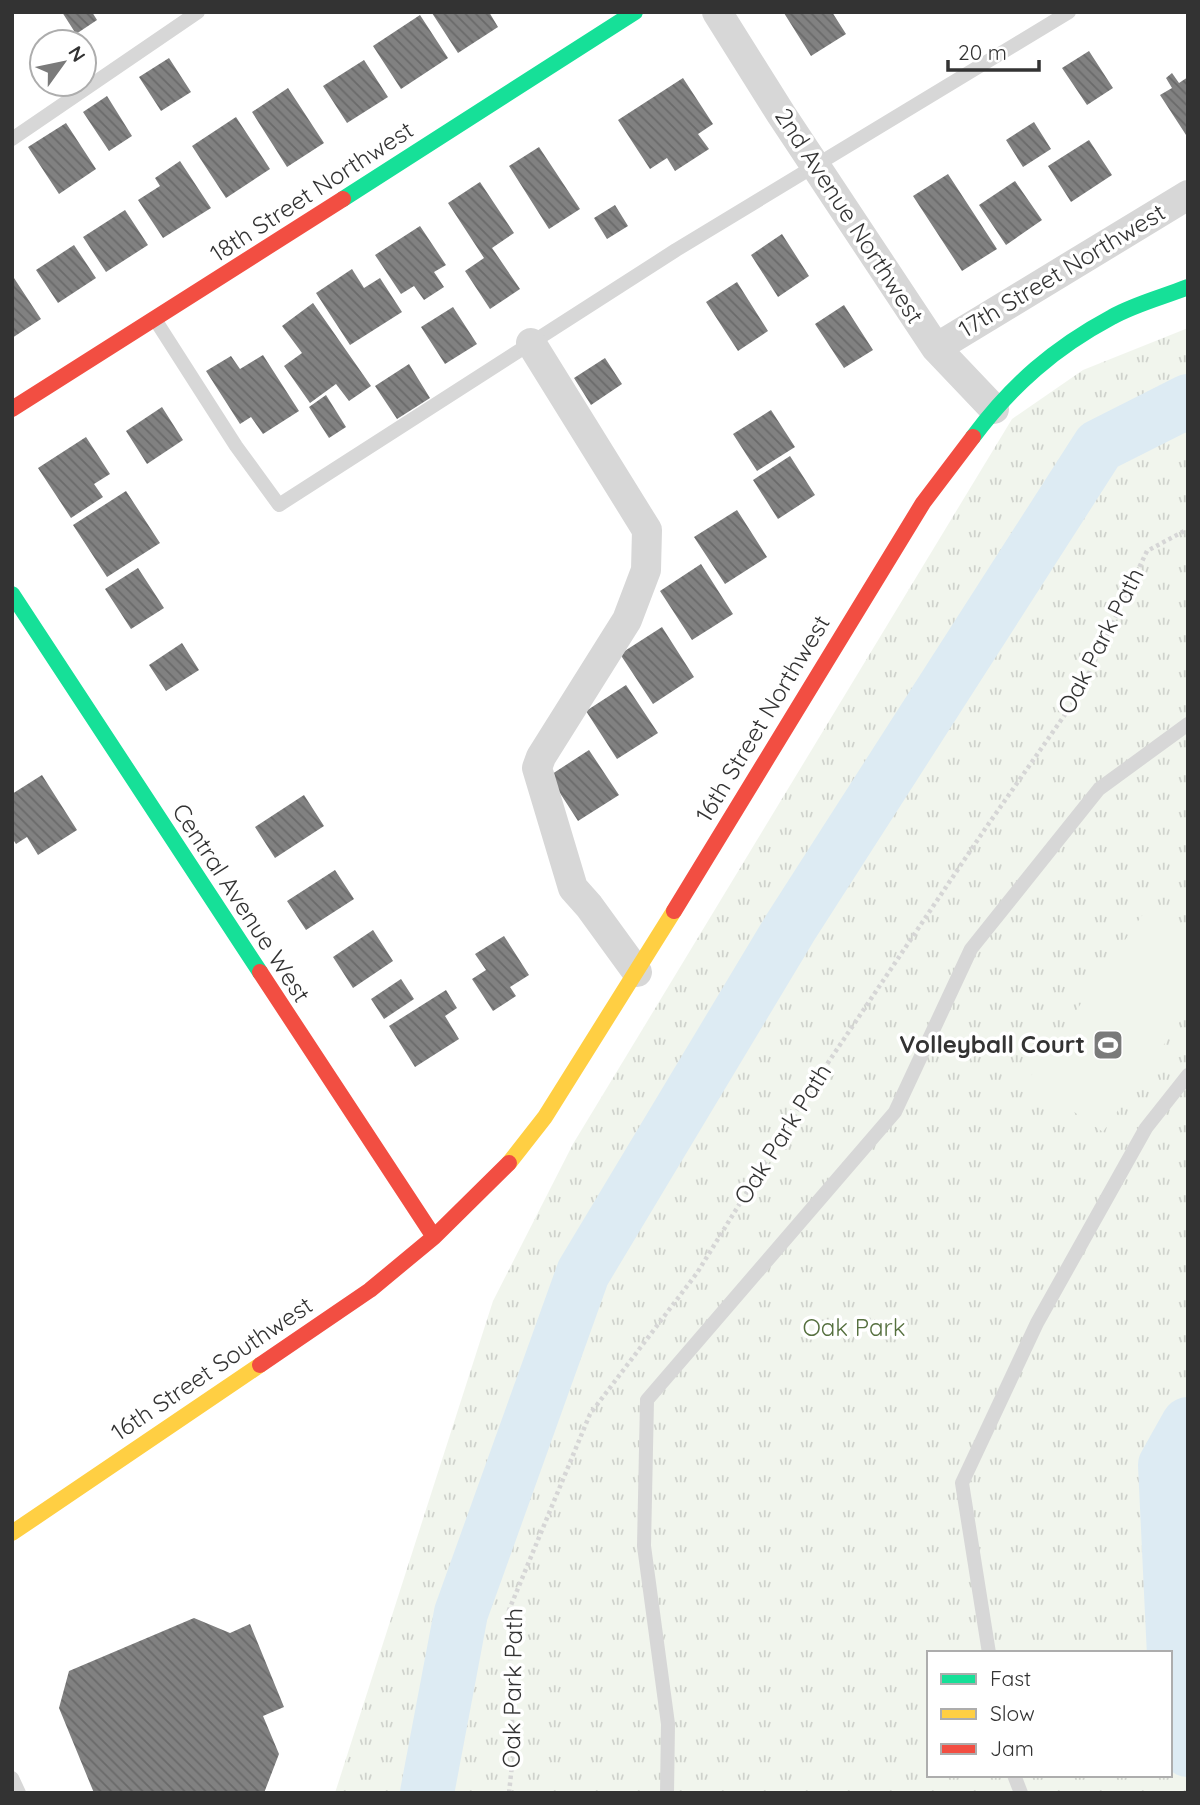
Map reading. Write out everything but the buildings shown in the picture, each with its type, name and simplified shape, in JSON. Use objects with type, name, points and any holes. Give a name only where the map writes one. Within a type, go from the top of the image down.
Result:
[{"type":"street","name":"18th Street Northwest","points":[[12,409],[635,12]]},
{"type":"street","name":"2nd Avenue Northwest","points":[[717,12],[936,348],[994,409]]},
{"type":"street","name":"17th Street Northwest","points":[[936,348],[1188,195]]},
{"type":"street","name":"16th Street Northwest","points":[[434,1237],[505,1168],[545,1117],[923,503],[994,409],[1042,361],[1112,316],[1188,287]]},
{"type":"street","points":[[531,343],[647,530],[646,570],[627,621],[541,757],[537,768],[573,888],[636,972]]},
{"type":"street","name":"Central Avenue West","points":[[12,594],[434,1237]]},
{"type":"street","name":"16th Street Southwest","points":[[12,1533],[369,1290],[434,1237]]},
{"type":"lane","points":[[12,139],[198,12]]},
{"type":"lane","points":[[155,320],[236,446],[279,505],[816,163],[1069,12]]},
{"type":"lane","points":[[667,1793],[667,1724],[644,1546],[647,1400],[895,1112],[971,949],[1099,789],[1188,724]]},
{"type":"lane","points":[[989,1651],[962,1483],[1044,1311],[1146,1128],[1188,1075]]},
{"type":"lane","points":[[12,1778],[19,1793]]},
{"type":"path","name":"Oak Park Path","points":[[509,1793],[513,1756],[509,1609],[590,1414],[697,1273],[811,1088],[1078,696],[1147,551],[1188,529]]},
{"type":"green space","name":"Oak Park","points":[[1188,328],[1188,1793],[335,1793],[493,1301],[573,1144],[1012,419],[1083,370]]},
{"type":"green space","name":"Volleyball Court","points":[[1150,904],[1188,930],[1188,1010],[1103,1132],[1028,1080]]},
{"type":"waterway","points":[[427,1793],[461,1613],[583,1273],[790,928],[1099,446],[1188,401]]},
{"type":"waterway","points":[[1188,1424],[1165,1465],[1177,1719],[1188,1750]]},
{"type":"traffic: fast","points":[[343,199],[635,12]]},
{"type":"traffic: fast","points":[[973,437],[1019,384],[1071,342],[1121,312],[1188,287]]},
{"type":"traffic: fast","points":[[12,594],[260,972]]},
{"type":"traffic: slow","points":[[509,1163],[545,1117],[674,911]]},
{"type":"traffic: slow","points":[[12,1533],[260,1365]]},
{"type":"traffic: jam","points":[[12,409],[343,199]]},
{"type":"traffic: jam","points":[[674,911],[923,503],[973,437]]},
{"type":"traffic: jam","points":[[260,972],[434,1237]]},
{"type":"traffic: jam","points":[[260,1365],[370,1290],[434,1237],[509,1163]]},
{"type":"place","name":"Volleyball Court","points":[[1108,1045]]}]
